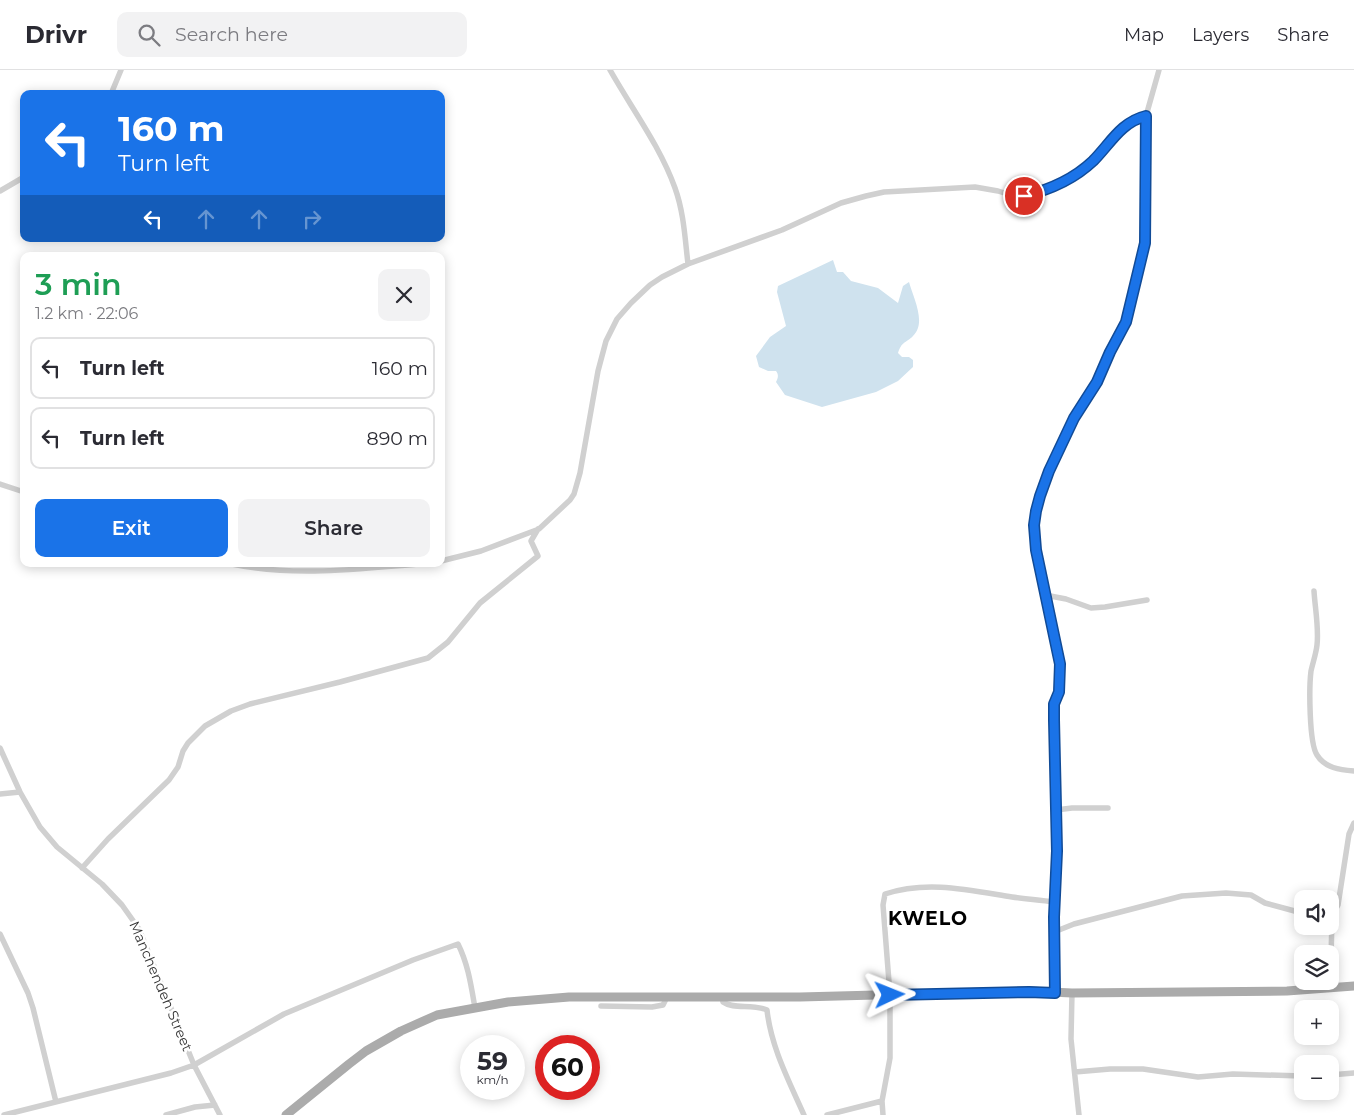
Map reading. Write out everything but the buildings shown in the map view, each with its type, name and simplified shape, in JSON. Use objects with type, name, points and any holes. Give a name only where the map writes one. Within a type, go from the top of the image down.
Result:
[{"type":"main road","points":[[1339,987],[1354,986]]},
{"type":"main road","points":[[286,1115],[349,1064],[389,1037],[437,1016],[508,1002],[569,997],[1299,990]]},
{"type":"street","points":[[112,90],[120,70]]},
{"type":"street","points":[[610,70],[667,168],[676,190],[684,229],[688,264]]},
{"type":"street","points":[[1055,993],[1054,902],[1057,851],[1054,704],[1059,692],[1060,664],[1036,550],[1034,525],[1040,496],[1049,471],[1074,418],[1097,382],[1126,322],[1145,243],[1146,116],[1159,70]]},
{"type":"street","points":[[82,868],[108,839],[168,780],[178,766],[188,743],[205,726],[231,711],[250,704],[428,658],[448,642],[480,603],[538,556],[531,541],[539,529],[574,494],[580,473],[598,370],[606,341],[617,319],[650,285],[688,264],[782,230],[841,203],[866,196],[894,192],[975,187],[1014,196],[1037,193],[1056,185],[1080,171],[1092,161],[1127,123],[1146,116]]},
{"type":"street","points":[[0,191],[20,179]]},
{"type":"street","points":[[0,484],[20,491]]},
{"type":"street","points":[[445,560],[490,548],[539,529]]},
{"type":"street","points":[[256,567],[279,570],[379,567]]},
{"type":"street","points":[[1314,591],[1317,643],[1311,672],[1310,690],[1313,747],[1316,755],[1324,763],[1337,769],[1354,771]]},
{"type":"street","points":[[1045,594],[1091,608],[1147,600]]},
{"type":"street","name":"Manchendeh Street","points":[[0,748],[20,792],[40,827],[57,846],[102,884],[122,905],[139,929],[194,1065],[220,1115]]},
{"type":"street","points":[[0,794],[20,792]]},
{"type":"street","points":[[1056,810],[1108,808]]},
{"type":"street","points":[[1339,899],[1349,834],[1354,824]]},
{"type":"street","points":[[884,1115],[882,1101],[890,1058],[890,995],[883,905],[885,894],[902,889],[955,887],[1014,898],[1054,902]]},
{"type":"street","points":[[1054,932],[1074,924],[1182,896],[1251,895],[1265,903],[1294,911]]},
{"type":"street","points":[[0,934],[31,1000],[56,1102]]},
{"type":"street","points":[[4,1115],[171,1073],[194,1065],[284,1014],[413,960],[458,944],[464,956],[471,980],[475,1008]]},
{"type":"street","points":[[1072,993],[1071,1039],[1079,1115]]},
{"type":"street","points":[[601,1006],[652,1007],[663,1005],[667,997]]},
{"type":"street","points":[[722,997],[723,1002],[729,1005],[756,1006],[767,1010],[769,1030],[804,1115]]},
{"type":"street","points":[[1074,1072],[1143,1069],[1198,1077],[1233,1074],[1294,1076]]},
{"type":"street","points":[[1339,1074],[1354,1073]]},
{"type":"street","points":[[827,1115],[882,1101]]},
{"type":"street","points":[[166,1115],[195,1107],[215,1105]]},
{"type":"water","points":[[833,260],[837,272],[843,272],[851,281],[878,288],[898,303],[903,286],[909,282],[918,310],[919,324],[913,336],[902,344],[899,349],[898,353],[902,357],[909,357],[913,360],[913,367],[898,381],[876,392],[822,407],[785,395],[776,382],[778,374],[776,371],[768,371],[759,367],[756,356],[770,337],[786,326],[777,292],[778,286]]},
{"type":"district","name":"KWELO","points":[[928,918]]},
{"type":"route","points":[[890,995],[1055,993],[1054,902],[1057,851],[1054,704],[1059,692],[1060,664],[1036,550],[1034,525],[1040,496],[1049,471],[1074,418],[1097,382],[1126,322],[1145,243],[1146,116],[1127,123],[1092,161],[1080,171],[1048,190],[1024,196]]}]
